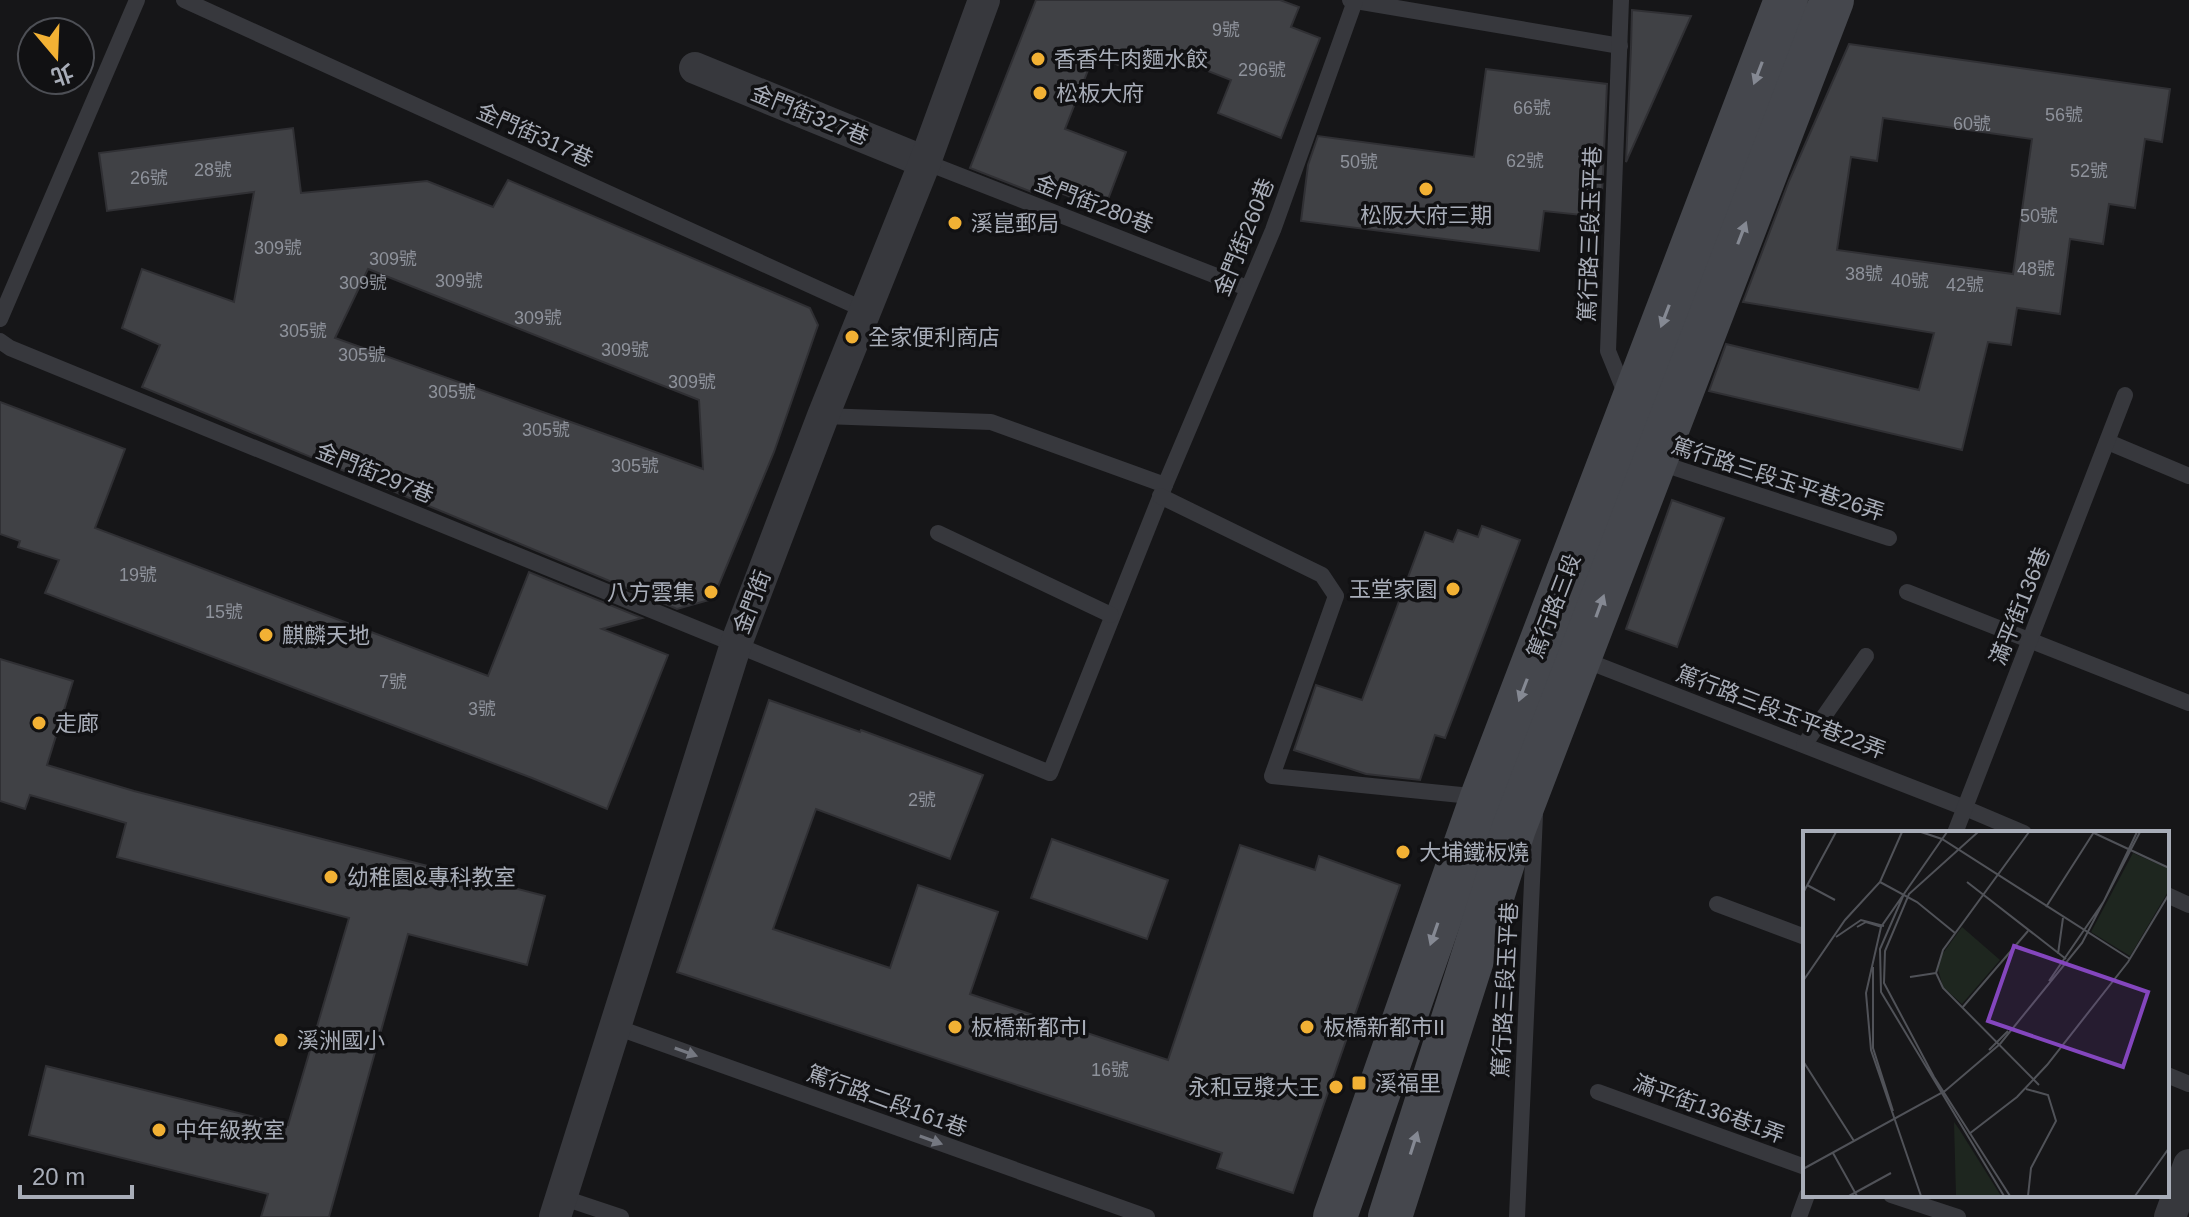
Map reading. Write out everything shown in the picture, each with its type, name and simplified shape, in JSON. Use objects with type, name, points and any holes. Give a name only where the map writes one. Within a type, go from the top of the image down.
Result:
[{"type":"street","name":"金門街","points":[[558,1207],[736,644],[925,162],[984,0]]},
{"type":"street","name":"篤行路三段","points":[[1335,1217],[1482,797],[1786,0]]},
{"type":"street","name":"篤行路三段","points":[[1390,1217],[1537,764],[1581,658],[1832,0]]},
{"type":"street","name":"金門街327巷","points":[[695,68],[925,162]]},
{"type":"street","points":[[2170,1217],[2189,1165]]},
{"type":"lane","points":[[0,319],[137,0]]},
{"type":"lane","name":"金門街317巷","points":[[184,0],[867,311]]},
{"type":"lane","name":"篤行路三段玉平巷","points":[[1621,0],[1608,351],[1654,461]]},
{"type":"lane","points":[[1352,1],[1620,46]]},
{"type":"lane","name":"金門街260巷","points":[[736,644],[1050,773],[1162,490],[1273,230],[1352,1]]},
{"type":"lane","name":"金門街280巷","points":[[925,162],[1247,288]]},
{"type":"lane","name":"金門街297巷","points":[[0,341],[10,348],[736,644]]},
{"type":"lane","name":"滿平街136巷","points":[[1956,831],[2125,395]]},
{"type":"lane","points":[[823,416],[991,422],[1162,490],[1322,575],[1336,596],[1272,776],[1482,797]]},
{"type":"lane","points":[[2108,442],[2189,476]]},
{"type":"lane","name":"篤行路三段玉平巷26弄","points":[[1654,461],[1889,538]]},
{"type":"lane","points":[[938,533],[1111,615]]},
{"type":"lane","points":[[1907,592],[2189,703]]},
{"type":"lane","points":[[1804,745],[1866,656]]},
{"type":"lane","name":"篤行路三段玉平巷22弄","points":[[1581,658],[2019,831]]},
{"type":"lane","name":"篤行路三段玉平巷","points":[[1517,1217],[1537,764]]},
{"type":"lane","points":[[2169,896],[2189,905]]},
{"type":"lane","points":[[1717,904],[1803,936]]},
{"type":"lane","name":"篤行路二段161巷","points":[[613,1026],[1147,1217]]},
{"type":"lane","points":[[2169,1076],[2189,1084]]},
{"type":"lane","name":"滿平街136巷1弄","points":[[1598,1092],[1803,1166]]},
{"type":"lane","points":[[1799,1217],[1806,1197]]},
{"type":"lane","points":[[1897,1197],[1958,1217]]},
{"type":"lane","points":[[558,1207],[621,1217]]},
{"type":"building","name":"松板大府","points":[[1036,0],[1280,0],[1299,7],[1291,27],[1320,38],[1281,138],[1218,113],[1231,80],[1165,54],[1159,69],[1127,56],[1123,67],[1094,55],[1065,129],[1126,152],[1104,210],[1045,187],[1042,196],[970,168]]},
{"type":"building","points":[[1632,10],[1691,16],[1626,162],[1631,47]]},
{"type":"building","points":[[1849,44],[2170,89],[2162,142],[2145,139],[2135,208],[2109,204],[2103,244],[2070,239],[2060,314],[2017,308],[2011,345],[1988,342],[1962,450],[1709,391],[1726,344],[1919,390],[1934,333],[1743,302],[1789,181]],"holes":[[[1883,118],[2032,139],[2013,274],[1837,250],[1851,157],[1877,161]]]},
{"type":"building","name":"松阪大府三期","points":[[1486,69],[1607,84],[1601,217],[1544,211],[1539,251],[1301,221],[1308,165],[1318,136],[1474,157]]},
{"type":"building","points":[[293,128],[301,193],[427,181],[493,207],[508,180],[810,308],[818,325],[774,452],[713,599],[677,609],[142,387],[160,345],[122,328],[142,269],[234,302],[254,192],[107,211],[99,153]],"holes":[[[368,269],[699,400],[703,469],[335,338]]]},
{"type":"building","points":[[0,402],[125,449],[95,528],[488,676],[529,572],[642,618],[602,629],[668,655],[607,809],[45,593],[59,560],[18,547],[20,541],[0,534]]},
{"type":"building","points":[[1672,500],[1724,518],[1677,647],[1626,629]]},
{"type":"building","points":[[1482,526],[1520,540],[1445,738],[1435,735],[1420,780],[1366,774],[1294,750],[1316,685],[1362,700],[1425,532],[1453,542],[1458,530],[1478,537]]},
{"type":"building","points":[[0,659],[73,681],[47,765],[134,791],[545,896],[527,965],[408,934],[329,1217],[261,1217],[268,1194],[29,1135],[46,1066],[288,1125],[349,918],[117,857],[126,823],[30,795],[25,809],[0,801]]},
{"type":"building","points":[[769,700],[983,775],[950,859],[816,809],[773,929],[890,968],[918,885],[998,912],[970,994],[1168,1060],[1240,845],[1315,870],[1319,856],[1400,885],[1293,1193],[1217,1168],[1222,1153],[677,972]]},
{"type":"building","points":[[1052,839],[1168,880],[1147,939],[1031,898]]},
{"type":"place","name":"香香牛肉麵水餃","points":[[1038,59]]},
{"type":"place","name":"松板大府","points":[[1040,93]]},
{"type":"place","name":"松阪大府三期","points":[[1426,189]]},
{"type":"place","name":"溪崑郵局","points":[[955,223]]},
{"type":"place","name":"全家便利商店","points":[[852,337]]},
{"type":"place","name":"玉堂家園","points":[[1453,589]]},
{"type":"place","name":"八方雲集","points":[[711,592]]},
{"type":"place","name":"麒麟天地","points":[[266,635]]},
{"type":"place","name":"走廊","points":[[39,723]]},
{"type":"place","name":"大埔鐵板燒","points":[[1403,852]]},
{"type":"place","name":"幼稚園&專科教室","points":[[331,877]]},
{"type":"place","name":"板橋新都市I","points":[[955,1027]]},
{"type":"place","name":"板橋新都市II","points":[[1307,1027]]},
{"type":"place","name":"溪洲國小","points":[[281,1040]]},
{"type":"place","name":"溪福里","points":[[1359,1083]]},
{"type":"place","name":"永和豆漿大王","points":[[1336,1087]]},
{"type":"place","name":"中年級教室","points":[[159,1130]]}]
